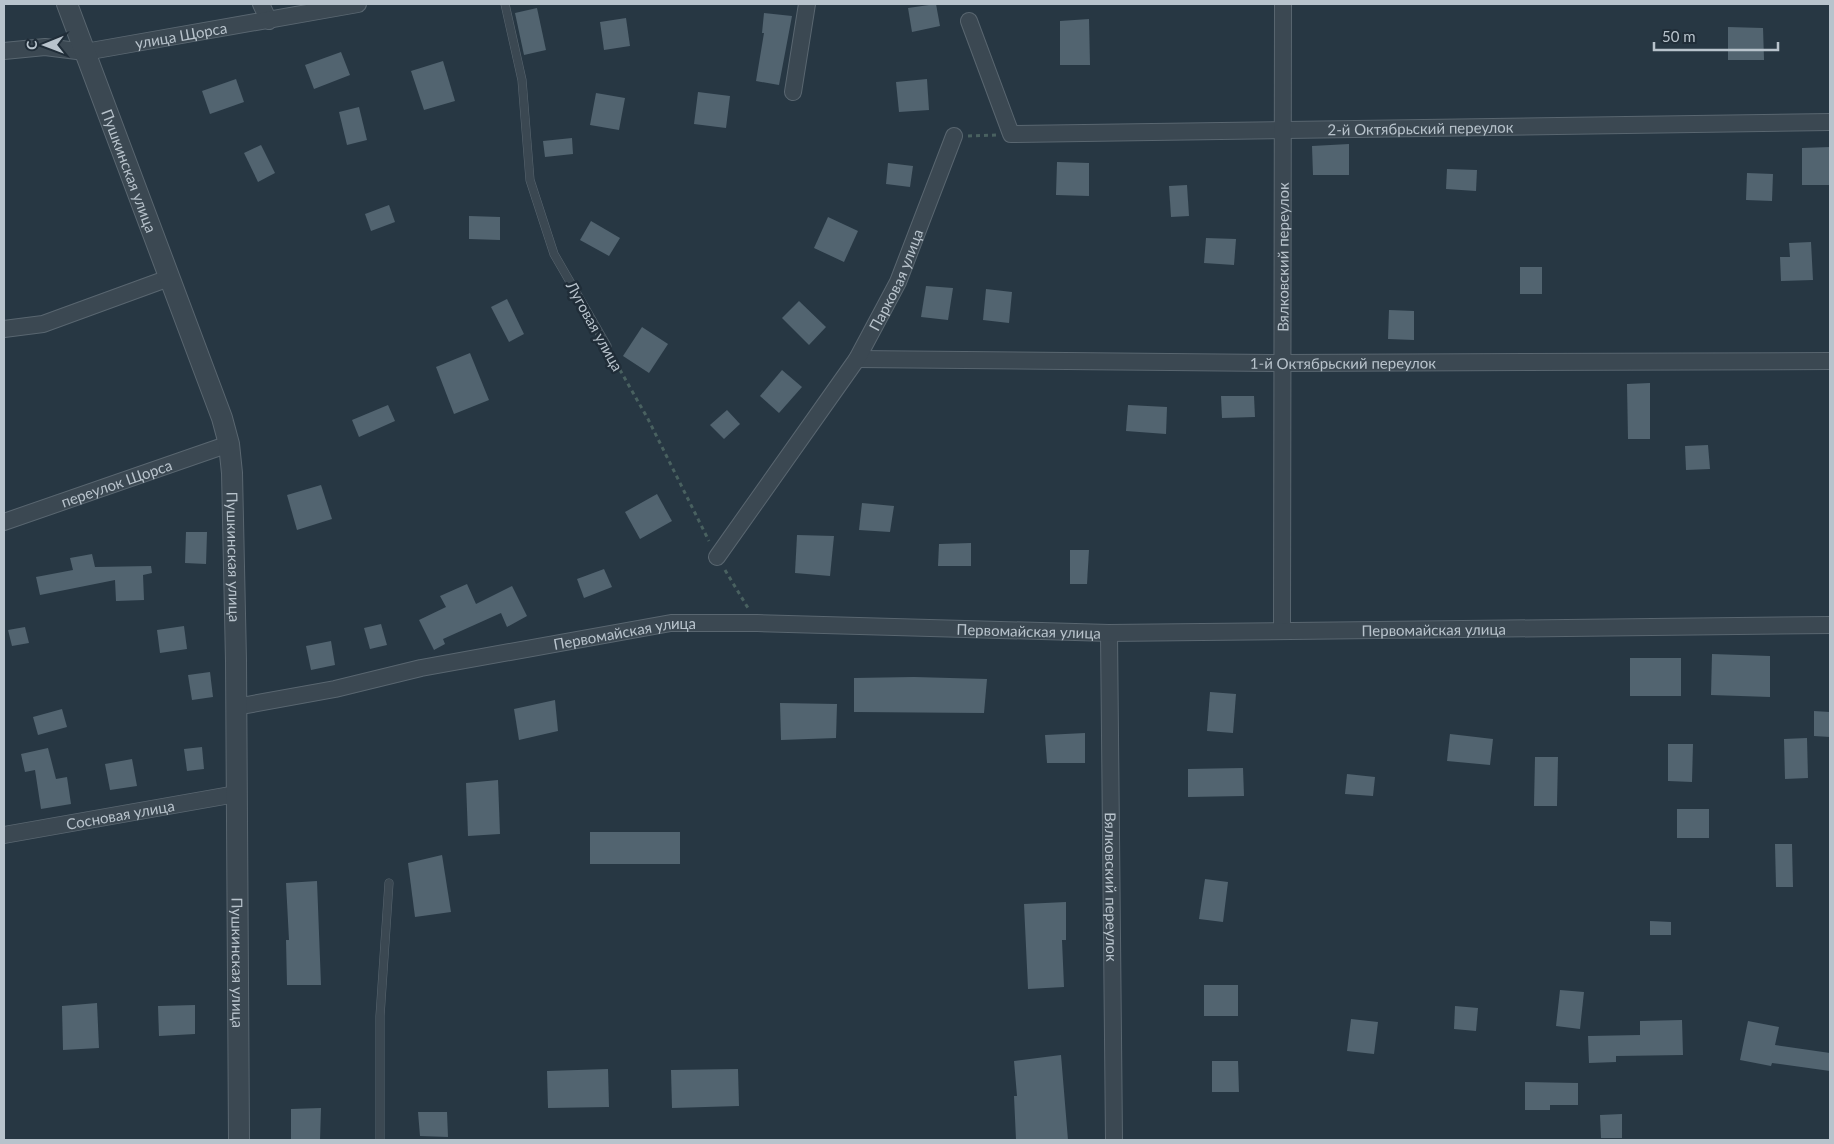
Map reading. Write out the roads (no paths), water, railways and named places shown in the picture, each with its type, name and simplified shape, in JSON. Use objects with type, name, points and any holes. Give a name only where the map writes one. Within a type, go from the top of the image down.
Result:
[{"type":"street","name":"Пушкинская улица","points":[[67,4],[222,418],[229,444],[232,473],[236,707],[239,1140]]},
{"type":"street","points":[[261,4],[269,21]]},
{"type":"street","name":"улица Щорса","points":[[4,51],[45,47],[85,52],[358,4]]},
{"type":"street","points":[[793,92],[808,4]]},
{"type":"street","name":"Вялковский переулок","points":[[1282,631],[1283,4]]},
{"type":"street","name":"2-й Октябрьский переулок","points":[[969,21],[1011,134],[1830,122]]},
{"type":"street","name":"Парковая улица","points":[[717,557],[856,359],[898,282],[954,136]]},
{"type":"street","points":[[4,329],[44,324],[169,278]]},
{"type":"street","name":"1-й Октябрьский переулок","points":[[856,359],[1283,363],[1830,361]]},
{"type":"street","name":"переулок Щорса","points":[[4,522],[229,444]]},
{"type":"street","name":"Первомайская улица","points":[[236,707],[336,689],[421,668],[671,623],[757,623],[1109,633],[1830,625]]},
{"type":"street","name":"Вялковский переулок","points":[[1109,633],[1114,1140]]},
{"type":"street","name":"Сосновая улица","points":[[4,835],[236,794]]},
{"type":"lane","name":"Луговая улица","points":[[505,4],[522,80],[530,180],[554,254],[607,346]]},
{"type":"lane","points":[[380,1140],[380,1016],[389,883]]}]
